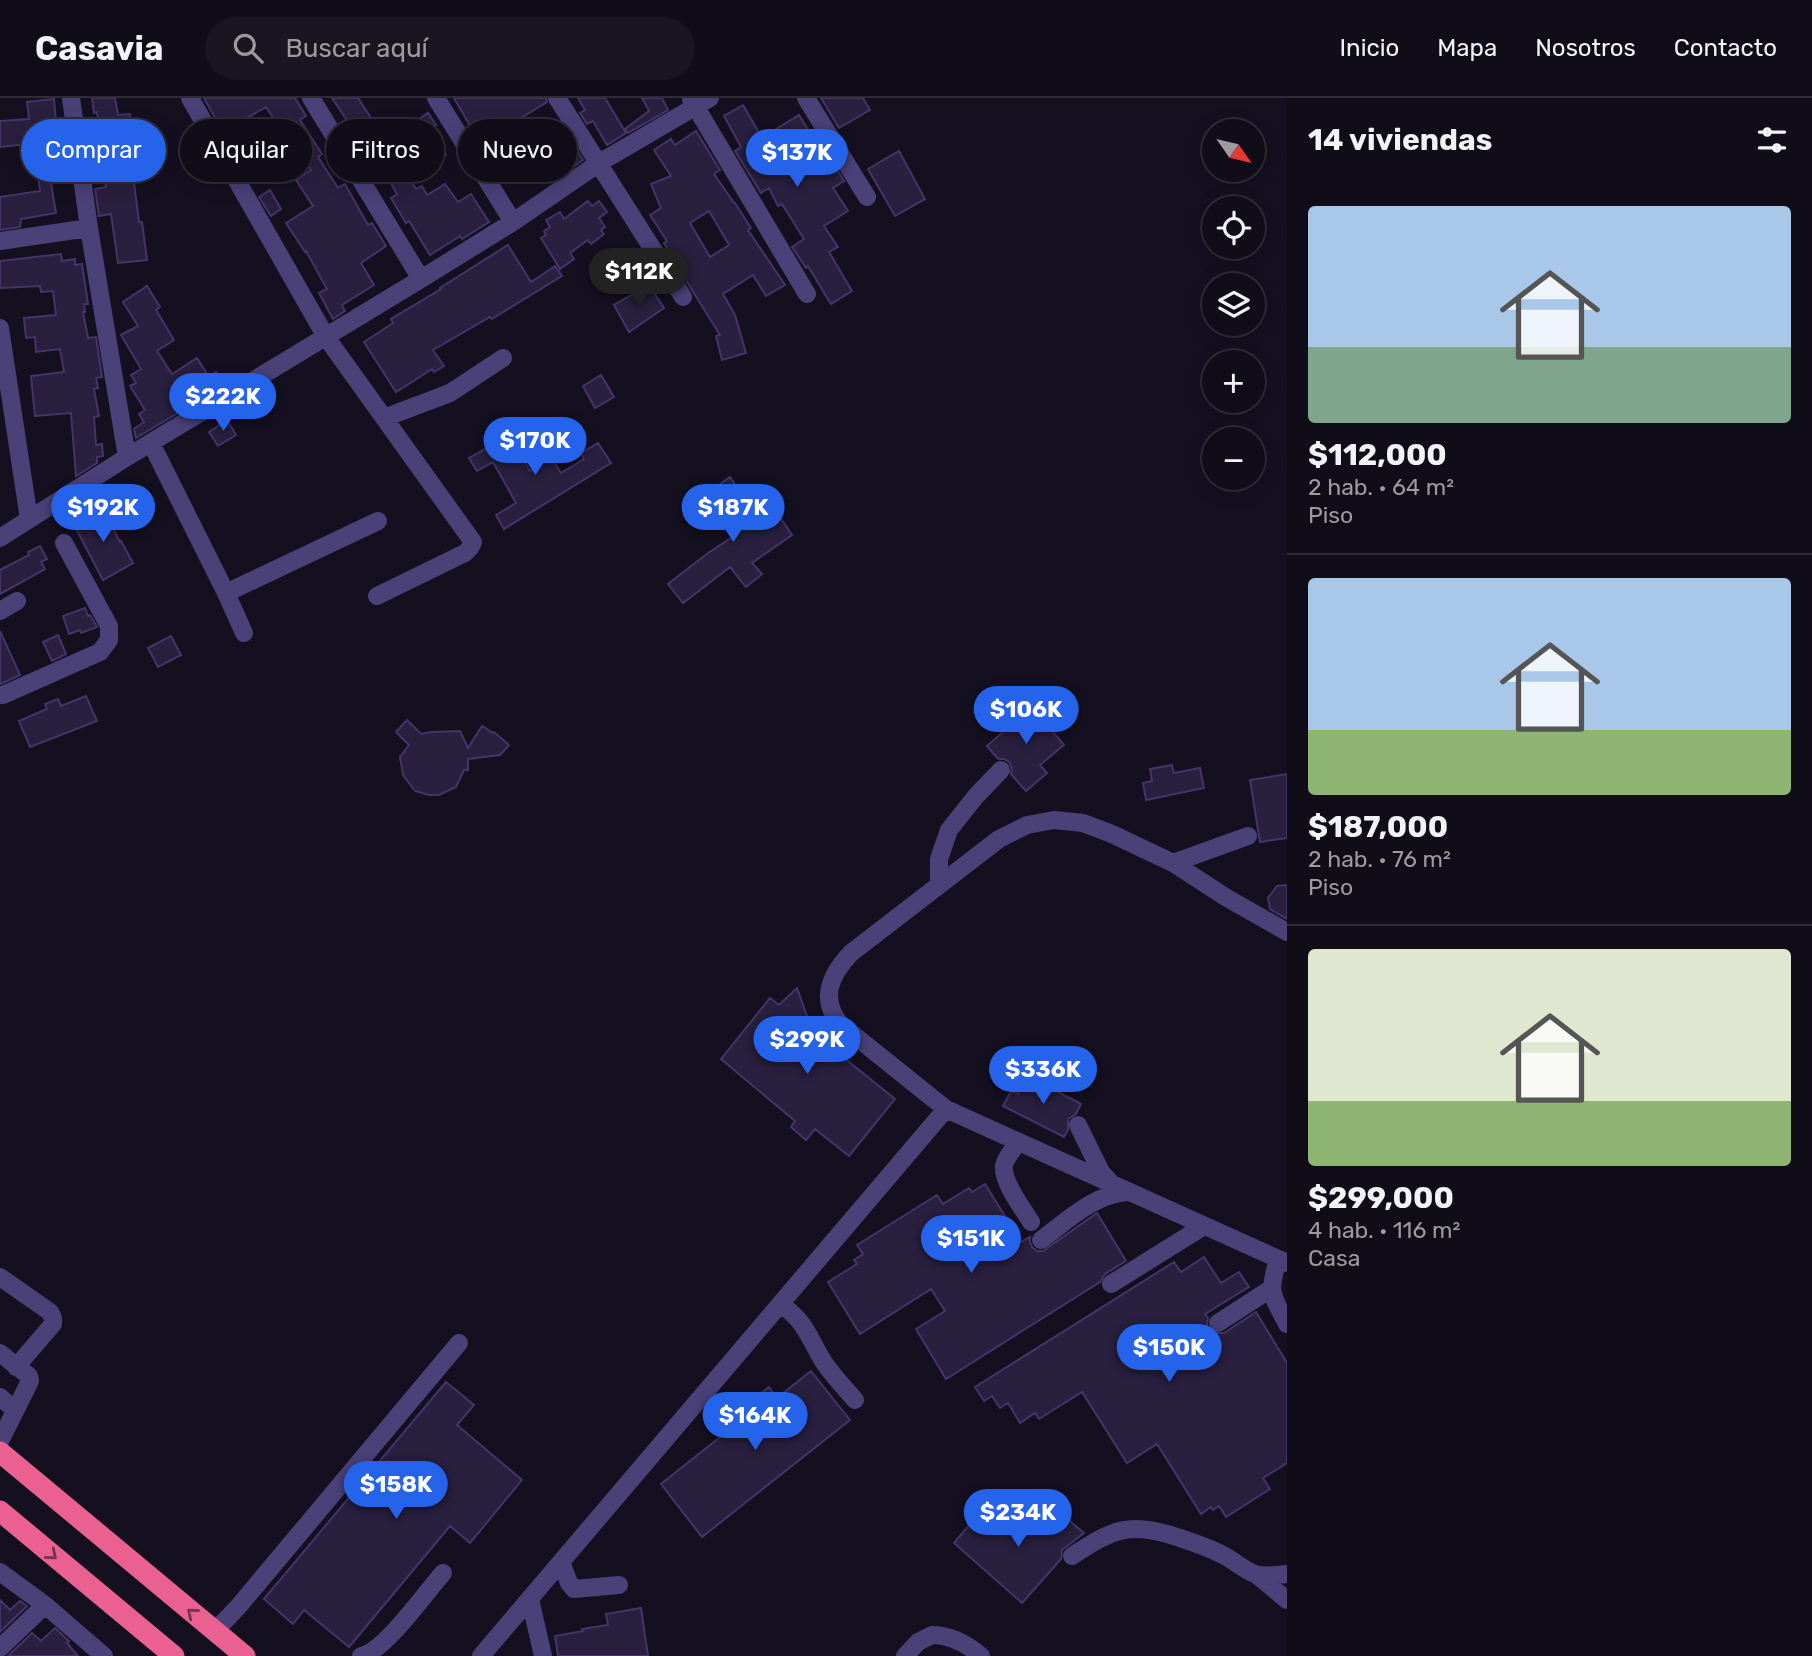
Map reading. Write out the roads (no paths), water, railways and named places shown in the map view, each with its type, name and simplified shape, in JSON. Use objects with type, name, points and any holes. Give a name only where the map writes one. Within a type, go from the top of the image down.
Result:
[{"type":"highway","points":[[0,1452],[245,1656]]},
{"type":"highway","points":[[0,1511],[174,1656]]},
{"type":"street","points":[[71,98],[89,228],[127,457]]},
{"type":"street","points":[[190,98],[326,337],[473,542],[465,553],[377,596]]},
{"type":"street","points":[[311,98],[421,279]]},
{"type":"street","points":[[436,98],[513,222]]},
{"type":"street","points":[[557,98],[683,297]]},
{"type":"street","points":[[806,98],[867,197]]},
{"type":"street","points":[[0,538],[127,457],[513,222],[599,163],[698,101],[807,294]]},
{"type":"street","points":[[0,241],[89,228]]},
{"type":"street","points":[[0,328],[29,519]]},
{"type":"street","points":[[384,418],[450,393],[503,358]]},
{"type":"street","points":[[151,443],[244,634]]},
{"type":"street","points":[[226,593],[378,521]]},
{"type":"street","points":[[0,695],[100,652],[109,640],[109,626],[64,543]]},
{"type":"street","points":[[0,611],[17,601]]},
{"type":"street","points":[[939,884],[939,859],[949,830],[976,796],[1002,770]]},
{"type":"street","points":[[1287,932],[1173,863],[1083,823],[1054,820],[1027,825],[999,839],[851,953],[838,967],[831,982],[829,999],[831,1014],[840,1024],[946,1109],[1283,1261],[1272,1289],[1273,1297],[1287,1324]]},
{"type":"street","points":[[1173,863],[1248,836]]},
{"type":"street","points":[[481,1656],[946,1109]]},
{"type":"street","points":[[1077,1125],[1101,1172],[1120,1189]]},
{"type":"street","points":[[1018,1142],[1004,1164],[1004,1169],[1014,1195],[1031,1222]]},
{"type":"street","points":[[1041,1240],[1095,1201],[1120,1189]]},
{"type":"street","points":[[1111,1284],[1204,1226]]},
{"type":"street","points":[[0,1277],[50,1312],[53,1318],[52,1324],[16,1367]]},
{"type":"street","points":[[1218,1322],[1272,1289]]},
{"type":"street","points":[[780,1304],[797,1317],[824,1363],[855,1400]]},
{"type":"street","points":[[214,1632],[459,1343]]},
{"type":"street","points":[[0,1353],[29,1376],[30,1381],[0,1441]]},
{"type":"street","points":[[0,1398],[15,1410]]},
{"type":"street","points":[[1072,1556],[1107,1535],[1125,1529],[1146,1528],[1222,1554],[1256,1575],[1287,1600]]},
{"type":"street","points":[[561,1562],[573,1589],[620,1584]]},
{"type":"street","points":[[0,1572],[46,1605],[102,1655]]},
{"type":"street","points":[[360,1656],[368,1655],[387,1639],[443,1573]]},
{"type":"street","points":[[1256,1575],[1287,1574]]},
{"type":"street","points":[[530,1599],[543,1656]]},
{"type":"street","points":[[0,1648],[46,1605]]},
{"type":"street","points":[[905,1656],[919,1642],[932,1635],[954,1639],[981,1656]]}]
